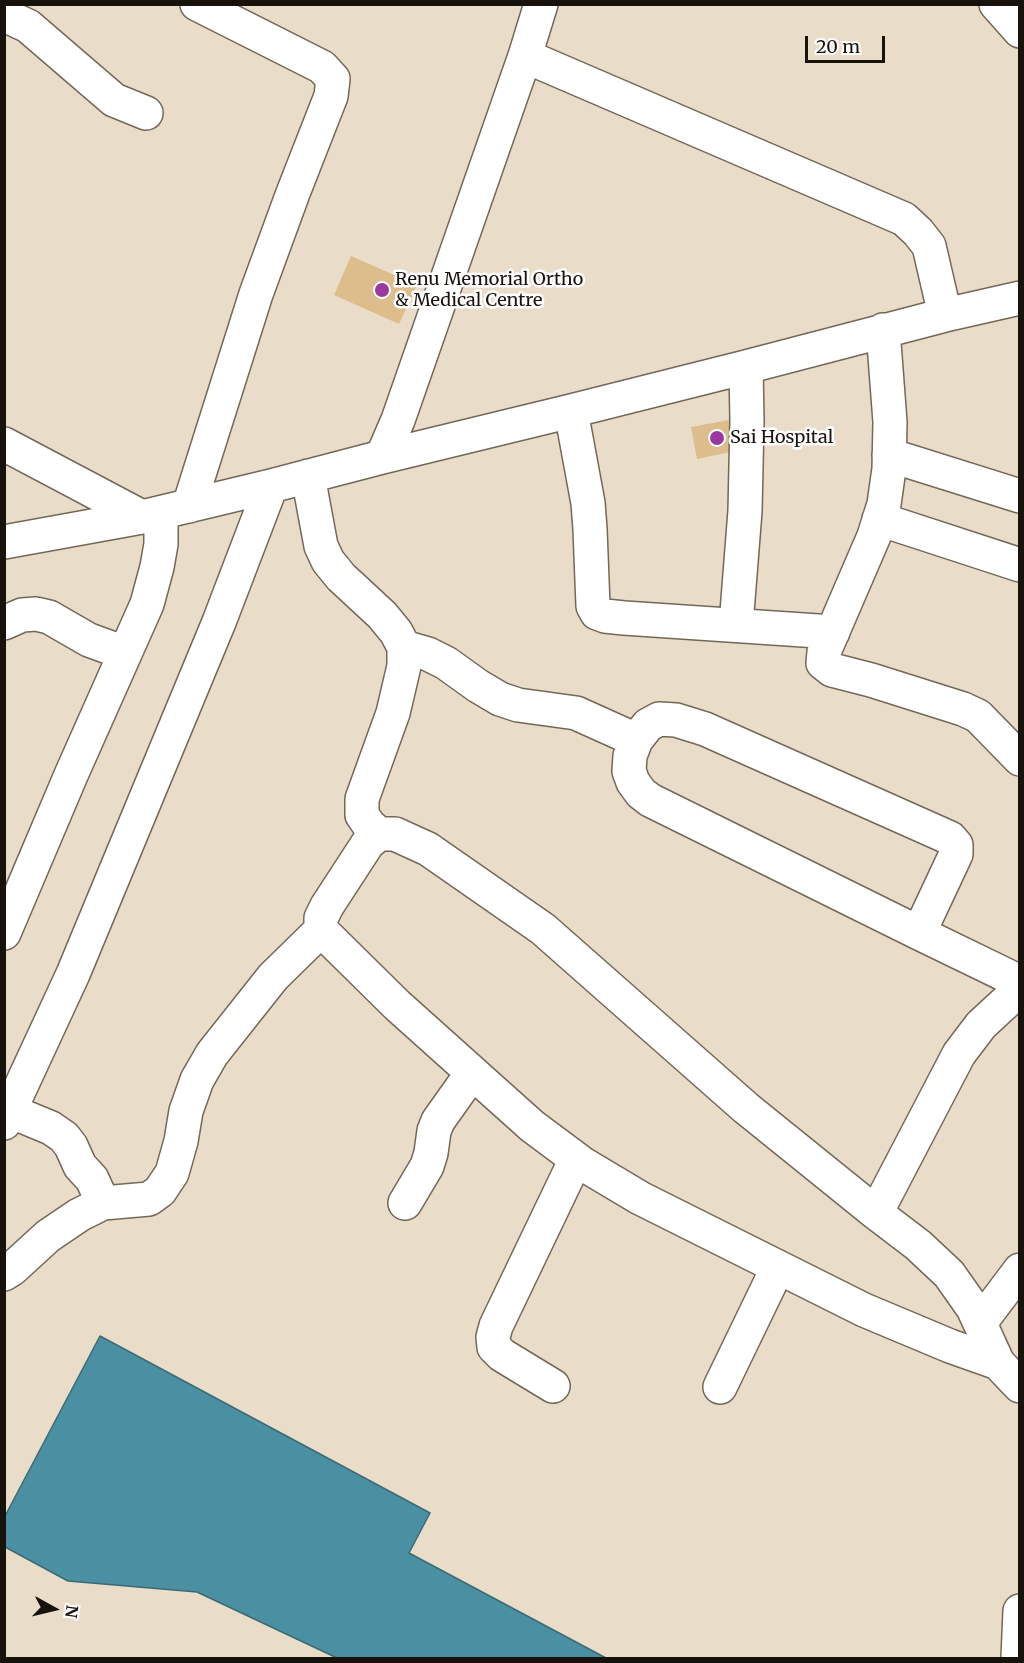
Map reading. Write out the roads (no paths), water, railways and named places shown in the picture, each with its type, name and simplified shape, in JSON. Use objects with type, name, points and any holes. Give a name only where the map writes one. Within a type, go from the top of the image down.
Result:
[{"type":"street","points":[[4,933],[147,604],[157,567],[164,512],[253,304],[331,96],[333,79],[322,67],[196,4]]},
{"type":"street","points":[[382,457],[398,420],[541,4]]},
{"type":"street","points":[[996,4],[1020,31]]},
{"type":"street","points":[[4,15],[28,26],[114,100],[146,113]]},
{"type":"street","points":[[525,56],[904,219],[929,246],[945,315]]},
{"type":"street","points":[[4,542],[164,512],[746,367],[884,330],[1020,298]]},
{"type":"street","points":[[884,330],[890,422],[889,469],[885,495],[874,536],[832,632],[824,652],[823,663],[832,670],[978,716],[1020,759]]},
{"type":"street","points":[[736,625],[744,511],[746,367]]},
{"type":"street","points":[[571,411],[588,503],[592,606],[597,613],[624,618],[832,632]]},
{"type":"street","points":[[4,444],[164,512]]},
{"type":"street","points":[[889,454],[1020,496]]},
{"type":"street","points":[[308,476],[321,546],[328,561],[341,577],[382,615],[396,632],[404,647],[404,666],[393,713],[362,799],[362,815],[379,834]]},
{"type":"street","points":[[103,1203],[98,1189],[80,1166],[64,1137],[51,1128],[7,1117],[77,963],[219,622],[271,486]]},
{"type":"street","points":[[879,519],[1020,565]]},
{"type":"street","points":[[4,623],[22,615],[36,614],[49,617],[88,640],[125,653]]},
{"type":"street","points":[[404,647],[428,654],[446,663],[500,699],[518,705],[576,713],[636,740]]},
{"type":"street","points":[[919,933],[956,854],[956,845],[950,838],[705,729],[676,720],[659,719],[648,725],[636,740],[630,756],[629,771],[641,793],[651,800],[919,933],[1020,982]]},
{"type":"street","points":[[379,834],[395,834],[428,849],[543,929],[746,1108],[918,1245],[949,1274],[973,1308],[1009,1375],[950,1346],[864,1310],[640,1198],[576,1159],[532,1126],[397,1005],[321,930],[321,918],[327,906],[368,843],[379,834]]},
{"type":"street","points":[[4,1274],[48,1236],[79,1215],[103,1203],[149,1198],[160,1191],[172,1173],[186,1111],[197,1080],[212,1054],[273,977],[321,930]]},
{"type":"street","points":[[876,1213],[959,1054],[981,1025],[1020,989]]},
{"type":"street","points":[[405,1203],[427,1166],[438,1121],[472,1073]]},
{"type":"street","points":[[553,1386],[502,1355],[494,1347],[493,1337],[496,1326],[576,1159]]},
{"type":"street","points":[[720,1387],[778,1267]]},
{"type":"street","points":[[980,1323],[1020,1270]]},
{"type":"street","points":[[1018,1659],[1020,1611]]},
{"type":"water","points":[[100,1336],[430,1513],[409,1553],[606,1658],[337,1658],[197,1592],[68,1581],[5,1547],[5,1516]]},
{"type":"place","name":"Renu Memorial Ortho & Medical Centre","points":[[382,290]]},
{"type":"place","name":"Sai Hospital","points":[[717,438]]}]
